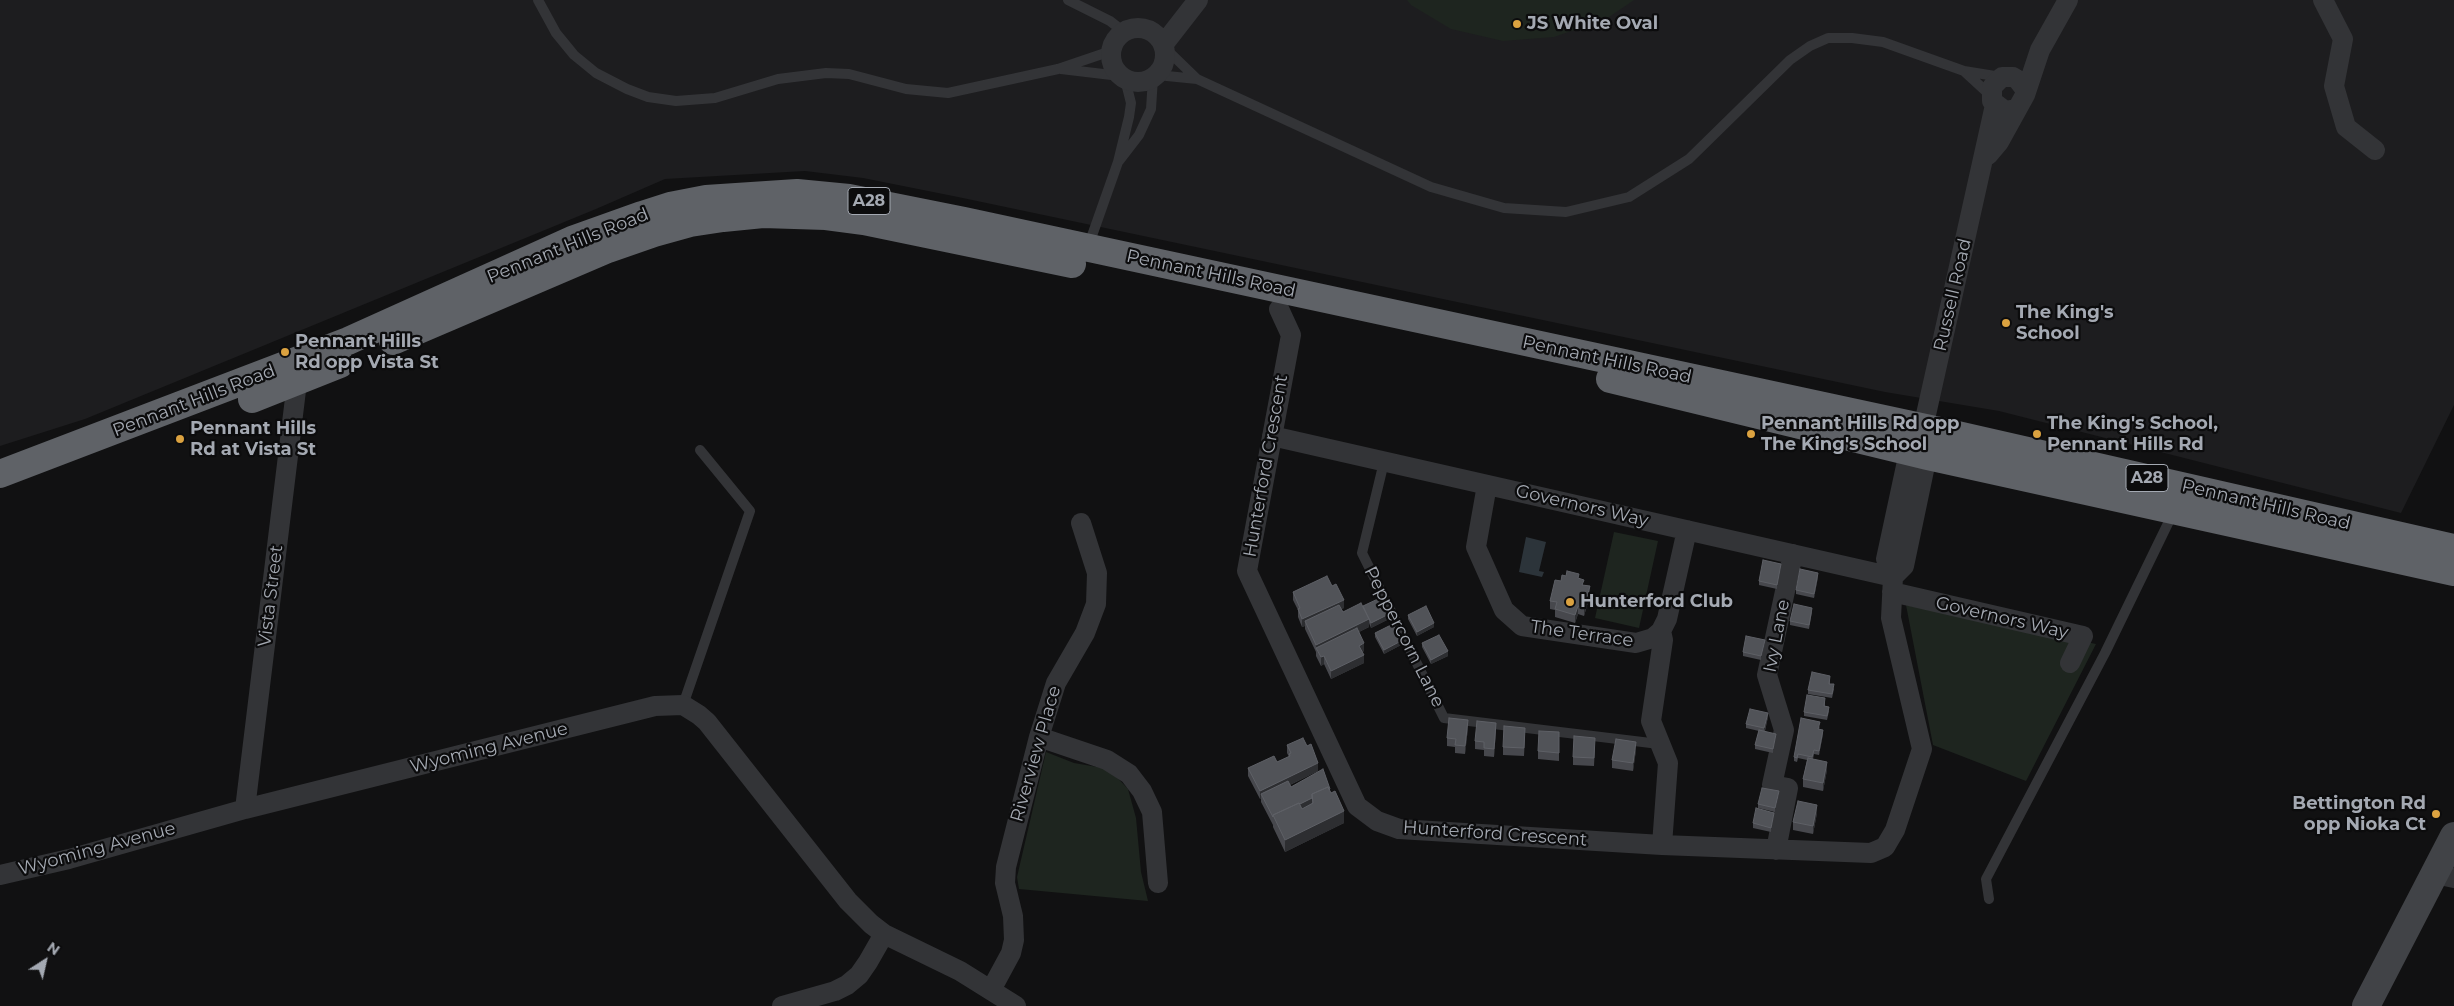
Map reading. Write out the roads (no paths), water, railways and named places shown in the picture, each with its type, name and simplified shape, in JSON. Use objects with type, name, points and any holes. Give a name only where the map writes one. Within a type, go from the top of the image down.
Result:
[{"type":"highway","name":"Pennant Hills Road","points":[[0,474],[348,341],[572,240],[670,206],[742,195],[797,193],[849,198],[1088,248],[1923,428],[2454,548]]},
{"type":"highway","name":"Pennant Hills Road","points":[[0,493],[297,382],[600,252],[654,232],[690,223],[763,214],[826,216],[864,221],[1628,383],[1918,453],[2454,572]]},
{"type":"main road","points":[[2366,1006],[2444,876],[2454,836]]},
{"type":"street","points":[[1982,163],[1999,142],[2021,102],[2040,50],[2068,0]]},
{"type":"street","points":[[2323,0],[2343,38],[2334,86],[2346,127],[2375,150]]},
{"type":"street","points":[[1133,31],[1155,35],[1163,46],[1164,62],[1155,76],[1140,82],[1123,78],[1113,64],[1111,51],[1118,37],[1133,31],[1156,25],[1196,4]]},
{"type":"street","points":[[1163,46],[1196,4]]},
{"type":"street","points":[[2021,102],[2005,111],[1993,100],[1993,84],[2008,77],[2040,50]]},
{"type":"street","points":[[2008,77],[2022,84],[2021,102]]},
{"type":"street","name":"Russell Road","points":[[1923,428],[1982,163],[1993,100]]},
{"type":"street","name":"Hunterford Crescent","points":[[1279,309],[1291,336],[1247,571],[1357,806],[1377,821],[1399,829],[1662,845],[1871,853],[1885,847],[1895,830],[1922,749],[1891,618],[1892,585]]},
{"type":"street","name":"Vista Street","points":[[245,809],[297,382]]},
{"type":"street","points":[[1892,585],[1904,566],[1918,453],[1923,428]]},
{"type":"street","name":"Governors Way","points":[[1272,436],[1793,554],[1892,585],[2083,636],[2070,663]]},
{"type":"street","name":"The Terrace","points":[[1487,485],[1476,547],[1504,610],[1509,617],[1522,626],[1636,643],[1653,638],[1661,631],[1670,607],[1688,530]]},
{"type":"street","name":"Riverview Place","points":[[991,990],[1011,953],[1014,940],[1013,916],[1005,883],[1006,867],[1039,737],[1056,683],[1085,633],[1096,604],[1097,573],[1081,523]]},
{"type":"street","name":"Ivy Lane","points":[[1776,850],[1788,788],[1772,785],[1784,730],[1767,675],[1793,554]]},
{"type":"street","points":[[1661,631],[1663,640],[1651,720],[1668,763],[1662,845]]},
{"type":"street","points":[[683,705],[707,722],[854,907],[884,934],[946,964],[1016,1006]]},
{"type":"street","name":"Wyoming Avenue","points":[[0,875],[69,859],[245,809],[655,706],[683,705]]},
{"type":"street","points":[[1039,737],[1107,760],[1128,774],[1142,791],[1152,812],[1158,883]]},
{"type":"street","points":[[782,1006],[835,991],[847,985],[859,975],[884,934]]},
{"type":"lane","points":[[538,0],[556,33],[574,55],[596,73],[627,89],[648,97],[676,101],[715,98],[778,79],[826,73],[849,74],[924,92],[948,93],[1058,69],[1111,51]]},
{"type":"lane","points":[[1068,0],[1133,31]]},
{"type":"lane","points":[[1163,46],[1197,79],[1431,187],[1504,208],[1566,212],[1629,198],[1689,159],[1790,60],[1810,46],[1828,38],[1852,38],[1883,42],[1964,71],[2008,77]]},
{"type":"lane","points":[[1058,69],[1123,78],[1131,102],[1118,162],[1088,248]]},
{"type":"lane","points":[[1964,71],[1993,100]]},
{"type":"lane","points":[[1118,162],[1139,135],[1151,109],[1155,76],[1197,79]]},
{"type":"lane","points":[[683,705],[750,511],[700,450]]},
{"type":"lane","name":"Peppercorn Lane","points":[[1384,462],[1362,553],[1444,718],[1659,744]]},
{"type":"lane","points":[[1989,899],[1986,879],[2105,653],[2175,509]]},
{"type":"place","name":"JS White Oval","points":[[1517,24]]},
{"type":"place","name":"The King's School","points":[[2006,323]]},
{"type":"place","name":"Pennant Hills Rd opp Vista St","points":[[285,352]]},
{"type":"place","name":"Pennant Hills Rd opp The King's School","points":[[1751,434]]},
{"type":"place","name":"The King's School, Pennant Hills Rd","points":[[2037,434]]},
{"type":"place","name":"Pennant Hills Rd at Vista St","points":[[180,439]]},
{"type":"place","name":"Hunterford Club","points":[[1570,602]]},
{"type":"place","name":"Bettington Rd opp Nioka Ct","points":[[2436,814]]}]
